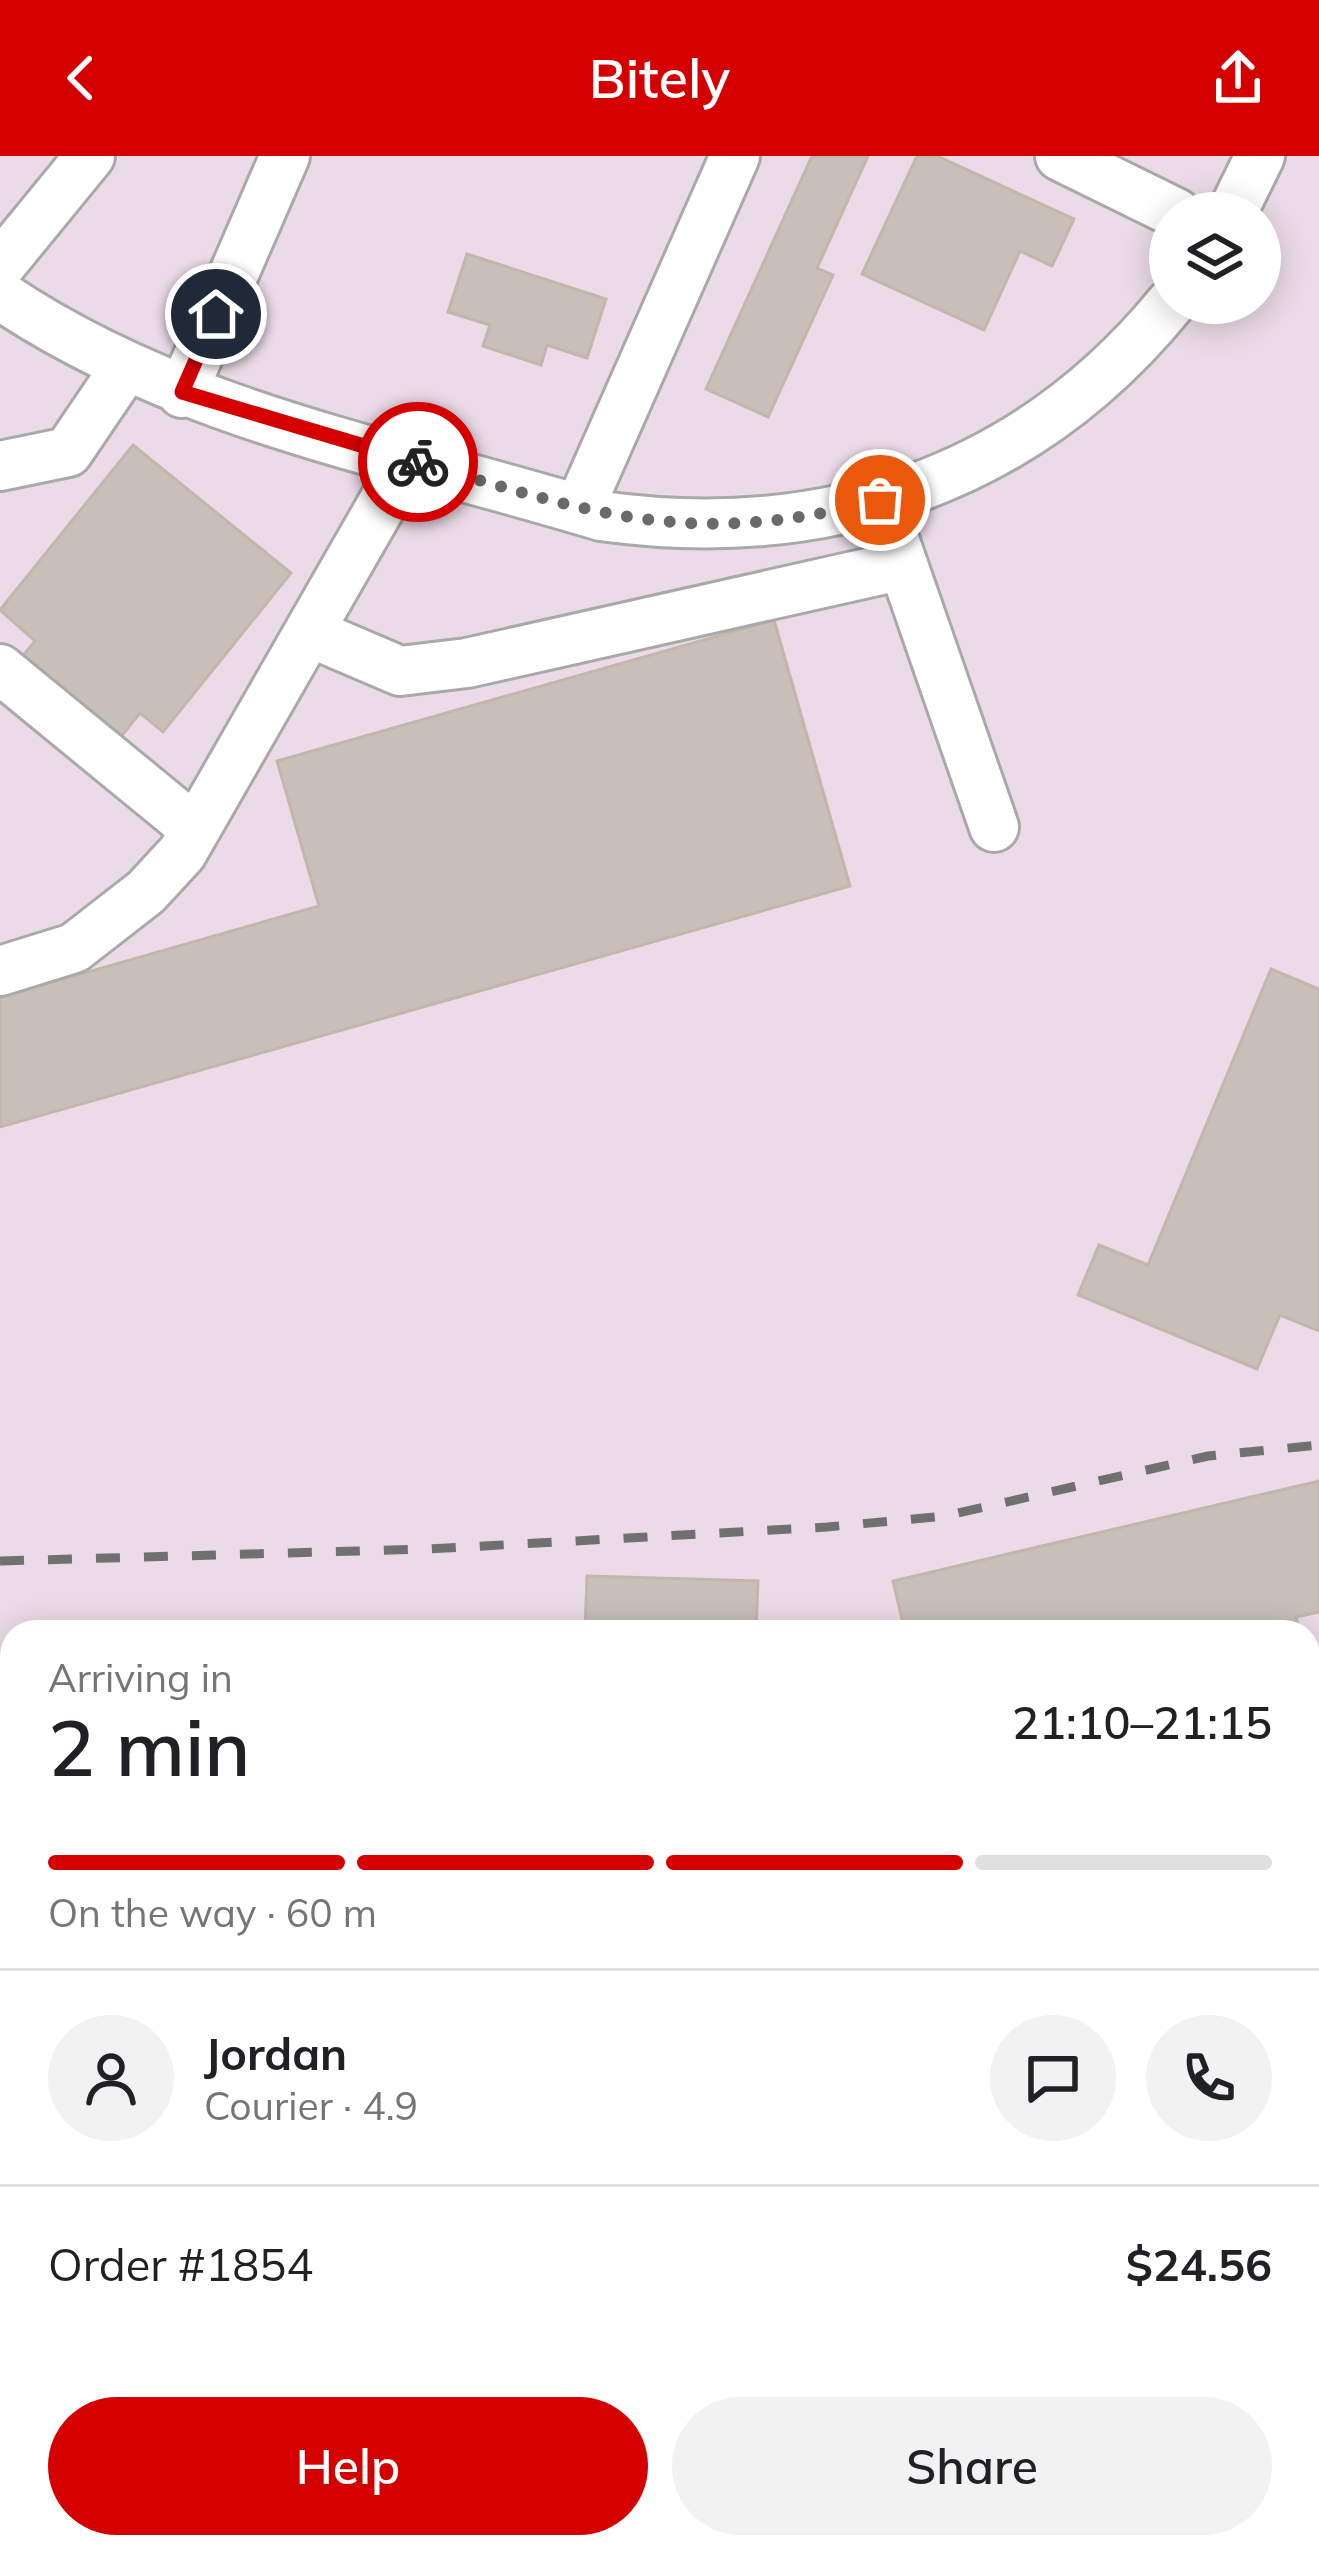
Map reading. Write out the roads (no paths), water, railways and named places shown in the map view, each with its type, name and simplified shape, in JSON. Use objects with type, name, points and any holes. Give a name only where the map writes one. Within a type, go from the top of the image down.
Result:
[{"type":"street","points":[[0,266],[90,156]]},
{"type":"street","points":[[182,392],[285,156]]},
{"type":"street","points":[[579,509],[735,156]]},
{"type":"street","points":[[1060,156],[1149,200]]},
{"type":"street","points":[[1242,192],[1260,156]]},
{"type":"street","points":[[0,295],[54,332],[182,392],[579,509],[672,526],[754,526],[906,494],[1030,431],[1095,385],[1152,324]]},
{"type":"street","points":[[0,466],[68,452],[125,368]]},
{"type":"street","points":[[0,971],[74,948],[146,892],[195,829],[408,459]]},
{"type":"street","points":[[880,500],[994,827]]},
{"type":"street","points":[[311,633],[400,671],[467,663],[903,565]]},
{"type":"street","points":[[0,669],[195,829]]},
{"type":"railway","points":[[0,1561],[429,1549],[827,1527],[945,1516],[1208,1456],[1319,1445]]}]
